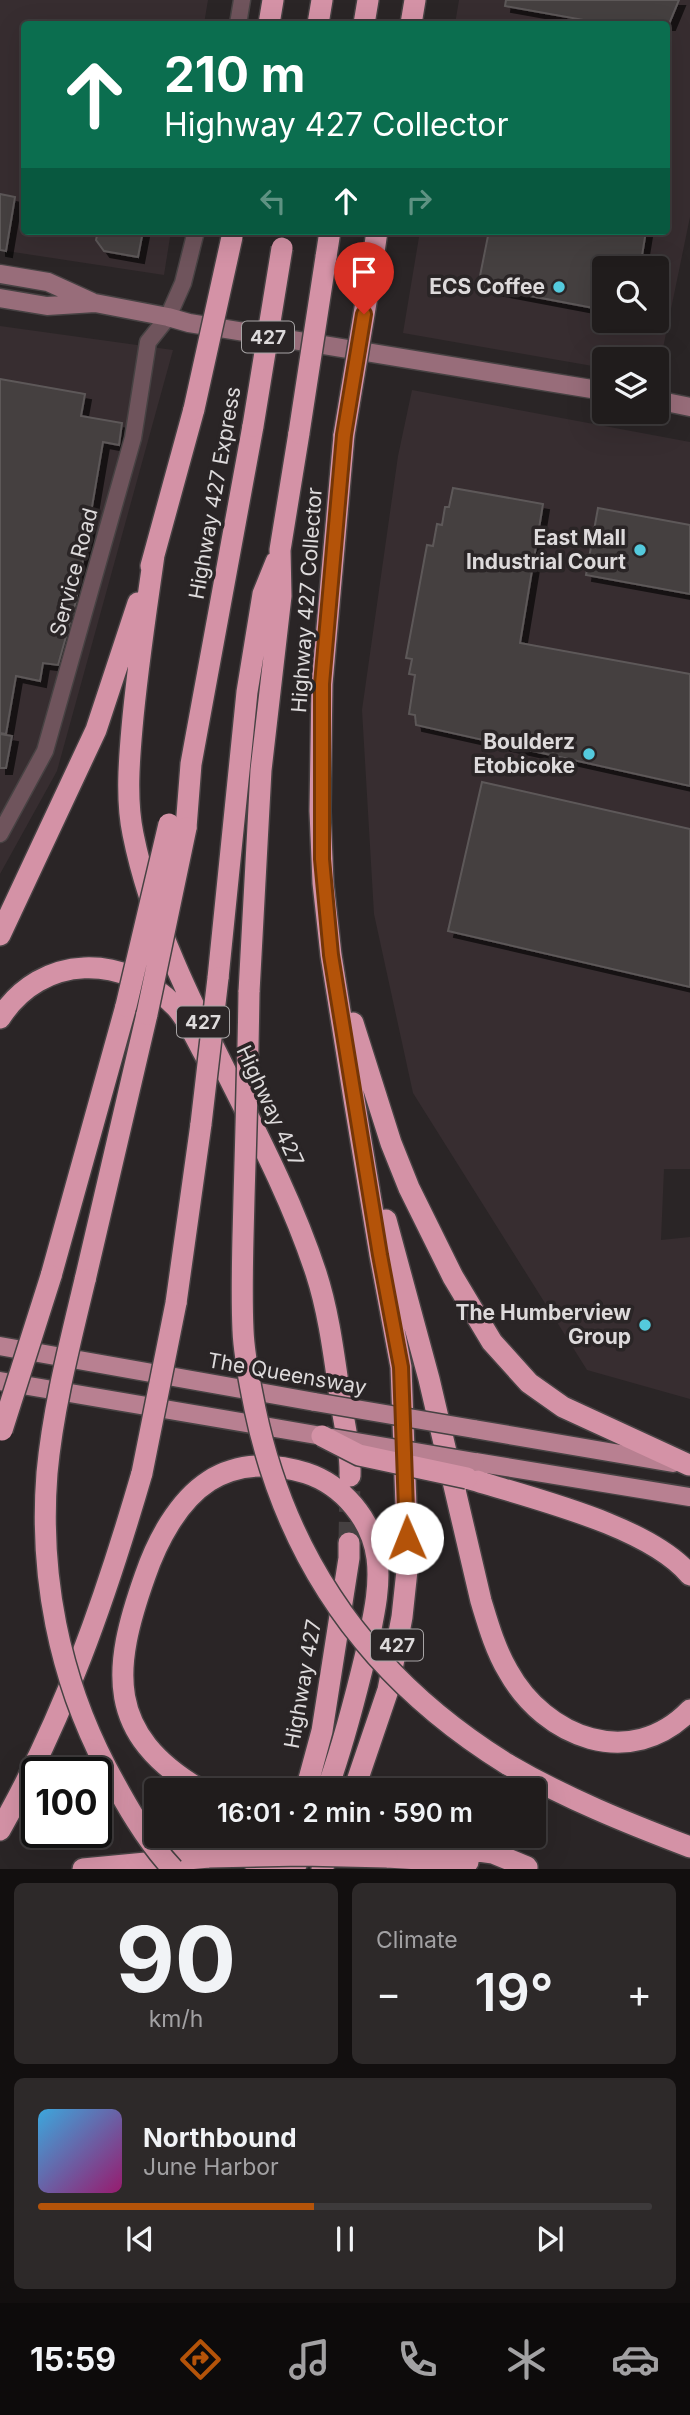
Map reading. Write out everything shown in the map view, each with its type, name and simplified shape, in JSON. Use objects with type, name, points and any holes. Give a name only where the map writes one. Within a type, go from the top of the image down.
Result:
[{"type":"highway","points":[[269,21],[273,0]]},
{"type":"highway","points":[[318,21],[322,0]]},
{"type":"highway","points":[[364,21],[368,0]]},
{"type":"highway","points":[[412,21],[415,0]]},
{"type":"highway","name":"427","points":[[154,555],[194,409],[232,235]]},
{"type":"highway","name":"427","points":[[280,550],[329,235]]},
{"type":"highway","name":"Highway 427 Collector","points":[[355,1099],[331,955],[323,883],[322,684],[344,435],[376,235]]},
{"type":"highway","name":"Highway 427 Express","points":[[178,826],[253,426],[283,240]]},
{"type":"highway","points":[[1,1828],[53,1727],[87,1645],[142,1473],[176,1303],[201,1124],[247,692],[263,594],[280,550]]},
{"type":"highway","points":[[280,550],[281,596],[261,770],[249,992],[243,1332],[253,1398],[270,1470],[310,1562],[352,1628],[409,1691],[475,1744],[507,1764],[562,1794],[690,1847]]},
{"type":"highway","points":[[0,935],[96,730],[154,555]]},
{"type":"highway","name":"Highway 427","points":[[154,555],[135,686],[129,766],[132,830],[142,872],[172,955],[273,1169],[316,1272],[327,1313],[350,1476]]},
{"type":"highway","points":[[1,1434],[51,1276],[178,826]]},
{"type":"highway","points":[[173,1869],[132,1814],[94,1745],[71,1685],[52,1606],[46,1534],[47,1472],[55,1417],[147,1013],[178,826]]},
{"type":"highway","points":[[331,955],[391,1143],[409,1188],[453,1277],[492,1342],[529,1383],[563,1407],[689,1465]]},
{"type":"highway","points":[[0,1018],[34,984],[71,969],[111,968],[149,984],[178,1009],[273,1169]]},
{"type":"highway","points":[[355,1099],[429,1380],[481,1601],[490,1631],[508,1671],[528,1700],[545,1716],[576,1733],[597,1740],[629,1743],[642,1740],[663,1732],[690,1710]]},
{"type":"highway","name":"427","points":[[355,1099],[401,1367],[408,1560],[402,1618],[388,1690],[358,1778]]},
{"type":"highway","points":[[322,1436],[359,1455],[471,1470],[602,1522],[666,1553],[690,1575]]},
{"type":"highway","points":[[183,1778],[150,1751],[131,1719],[125,1701],[122,1668],[126,1633],[155,1552],[183,1505],[195,1491],[217,1476],[231,1470],[264,1465],[286,1467],[310,1474],[332,1485],[359,1513],[376,1549],[378,1584],[371,1627],[352,1711],[331,1778]]},
{"type":"highway","name":"Highway 427","points":[[309,1778],[322,1731],[349,1558],[349,1543]]},
{"type":"highway","points":[[296,1778],[326,1698]]},
{"type":"highway","points":[[256,1869],[266,1848]]},
{"type":"highway","points":[[275,1869],[283,1848]]},
{"type":"highway","points":[[294,1869],[304,1848]]},
{"type":"highway","points":[[322,1869],[331,1848]]},
{"type":"highway","points":[[83,1869],[209,1857],[302,1855],[353,1848]]},
{"type":"highway","points":[[408,1848],[535,1868]]},
{"type":"main road","points":[[0,274],[48,282],[95,303],[189,323],[592,389]]},
{"type":"main road","points":[[0,298],[47,306],[95,303]]},
{"type":"main road","points":[[669,403],[690,407]]},
{"type":"main road","name":"The Queensway","points":[[0,1346],[689,1465]]},
{"type":"main road","points":[[0,1381],[322,1436]]},
{"type":"main road","points":[[471,1470],[690,1497]]},
{"type":"street","points":[[238,21],[242,0]]},
{"type":"street","name":"Service Road","points":[[0,834],[45,751],[133,438],[148,342],[168,317],[183,283],[195,235]]},
{"type":"shaded area","points":[[0,0],[208,0],[204,21],[21,21],[21,235],[170,235],[164,275],[0,250]]},
{"type":"shaded area","points":[[459,0],[690,0],[690,217],[669,319],[669,256],[592,256],[592,333],[666,333],[663,347],[592,347],[592,366],[403,333],[419,235],[670,235],[670,21],[456,21]]},
{"type":"shaded area","points":[[0,326],[173,350],[57,771],[0,874]]},
{"type":"shaded area","points":[[412,390],[690,442],[690,1169],[664,1169],[661,1240],[690,1237],[690,1399],[587,1370],[413,1093],[374,914],[362,710],[398,456]]},
{"type":"building","points":[[506,0],[679,0],[670,22],[589,21],[505,6]]},
{"type":"building","points":[[0,194],[15,197],[6,251],[0,250]]},
{"type":"building","points":[[97,235],[142,235],[138,257],[104,251],[96,240]]},
{"type":"building","points":[[488,235],[645,235],[642,256],[592,256],[592,308],[478,286]]},
{"type":"building","points":[[0,379],[85,394],[81,416],[122,423],[119,445],[103,442],[76,601],[58,665],[43,663],[40,681],[16,676],[6,734],[0,733]]},
{"type":"building","points":[[453,488],[543,504],[520,643],[690,674],[690,786],[416,725],[415,715],[409,714],[415,675],[409,674],[412,659],[406,658],[427,545],[433,546],[437,524],[442,525],[445,507],[449,507]]},
{"type":"building","name":"East Mall Industrial Court","points":[[598,508],[690,525],[690,594],[586,575]]},
{"type":"building","points":[[0,734],[12,736],[6,768],[0,768]]},
{"type":"building","points":[[482,782],[690,829],[690,987],[448,931]]},
{"type":"tunnel","points":[[349,1543],[350,1476]]},
{"type":"place","name":"ECS Coffee","points":[[559,287]]},
{"type":"place","name":"East Mall Industrial Court","points":[[640,550]]},
{"type":"place","name":"Boulderz Etobicoke","points":[[589,754]]},
{"type":"place","name":"The Humberview Group","points":[[645,1325]]},
{"type":"route","points":[[364,314],[344,435],[322,684],[320,811],[323,883],[331,955],[401,1367],[407,1538]]}]
